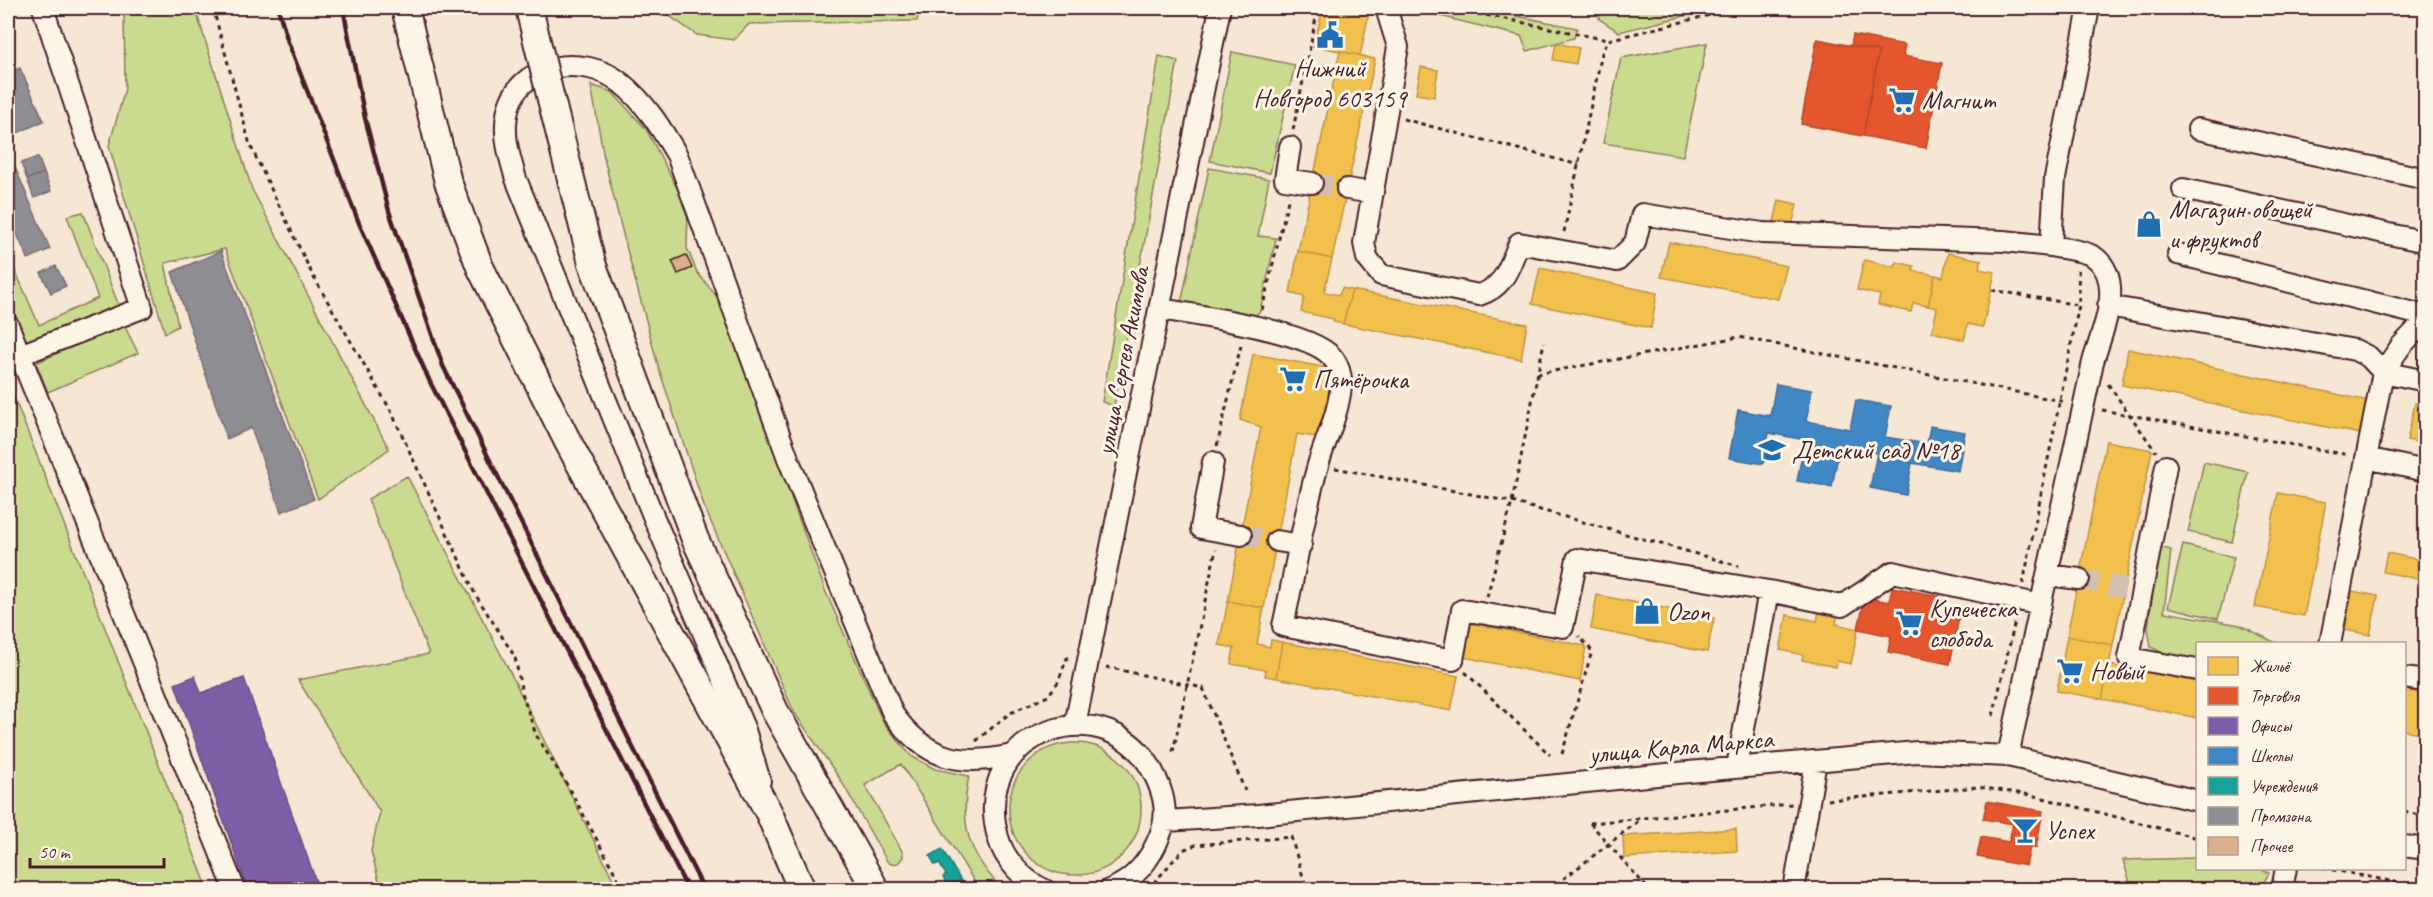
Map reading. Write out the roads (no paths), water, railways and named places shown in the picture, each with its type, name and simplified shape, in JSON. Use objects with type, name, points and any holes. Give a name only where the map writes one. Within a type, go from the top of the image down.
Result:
[{"type":"main road","points":[[405,8],[448,182],[480,267],[579,463],[769,813],[802,890]]},
{"type":"main road","points":[[529,8],[592,263],[695,539],[775,711],[876,890]]},
{"type":"street","points":[[20,355],[142,308],[43,8]]},
{"type":"street","name":"улица Сергея Акимова","points":[[1075,725],[1220,8]]},
{"type":"street","points":[[1386,8],[1398,47],[1364,243],[1367,258],[1381,275],[1479,295],[1491,291],[1503,282],[1519,243],[1617,261],[1635,243],[1642,214],[1762,233],[2004,241],[2051,246],[2095,257],[2102,266],[2110,287],[2108,306],[2093,362],[2008,756]]},
{"type":"street","points":[[2051,246],[2055,178],[2089,8]]},
{"type":"street","points":[[769,813],[746,730],[649,507],[516,179],[507,148],[507,115],[515,90],[534,74],[561,66],[590,66],[620,82],[651,112],[677,155],[789,461],[893,714],[916,741],[934,752],[954,759],[982,762],[1012,755],[1048,731],[1075,725],[1104,730],[1130,743],[1149,764],[1161,790],[1166,820],[1156,846],[1141,869],[1119,886],[1108,890]]},
{"type":"street","points":[[2199,129],[2426,179]]},
{"type":"street","points":[[1290,147],[1285,179],[1303,182]]},
{"type":"street","points":[[1347,189],[1373,193]]},
{"type":"street","points":[[2182,189],[2426,242]]},
{"type":"street","points":[[2178,254],[2426,318],[2401,345],[2383,372],[2330,642]]},
{"type":"street","points":[[2108,306],[2355,350],[2369,357],[2383,372],[2426,381]]},
{"type":"street","points":[[1160,309],[1295,337],[1323,349],[1333,357],[1339,370],[1341,384],[1332,427],[1318,464],[1284,626],[1453,660],[1462,610],[1563,627],[1577,559],[1768,591],[1842,606],[1893,572],[2041,605]]},
{"type":"street","points":[[8,325],[235,890]]},
{"type":"street","points":[[2366,458],[2426,471]]},
{"type":"street","points":[[1213,462],[1201,528],[1241,535]]},
{"type":"street","points":[[2166,466],[2133,590],[2129,657],[2196,670]]},
{"type":"street","points":[[1277,541],[1301,545]]},
{"type":"street","points":[[2048,574],[2079,579]]},
{"type":"street","points":[[1737,767],[1768,591]]},
{"type":"street","points":[[2406,678],[2426,681]]},
{"type":"street","name":"улица Карла Маркса","points":[[1166,820],[1270,814],[1737,767],[1917,752],[2008,756],[2196,801]]},
{"type":"street","points":[[1012,755],[1002,771],[995,792],[993,819],[1000,846],[1016,870],[1045,890]]},
{"type":"street","points":[[1794,890],[1811,802],[1816,761]]},
{"type":"street","points":[[2406,846],[2426,849]]},
{"type":"street","points":[[2282,890],[2286,870]]},
{"type":"tunnel","points":[[1312,183],[1347,189]]},
{"type":"tunnel","points":[[1241,535],[1277,541]]},
{"type":"tunnel","points":[[2079,579],[2125,588]]},
{"type":"railway","points":[[278,8],[288,42],[359,223],[430,382],[688,890]]},
{"type":"railway","points":[[343,8],[365,118],[389,211],[443,366],[704,890]]},
{"type":"place","name":"Нижний Новгород 603159","points":[[1330,35]]},
{"type":"place","name":"Магнит","points":[[1902,100]]},
{"type":"place","name":"Магазин овощей и фруктов","points":[[2149,224]]},
{"type":"place","name":"Пятёрочка","points":[[1293,379]]},
{"type":"place","name":"Детский сад №18","points":[[1772,450]]},
{"type":"place","name":"Ozon","points":[[1647,611]]},
{"type":"place","name":"Купеческа слобода","points":[[1909,623]]},
{"type":"place","name":"Новый","points":[[2070,671]]},
{"type":"place","name":"Успех","points":[[2025,830]]}]
